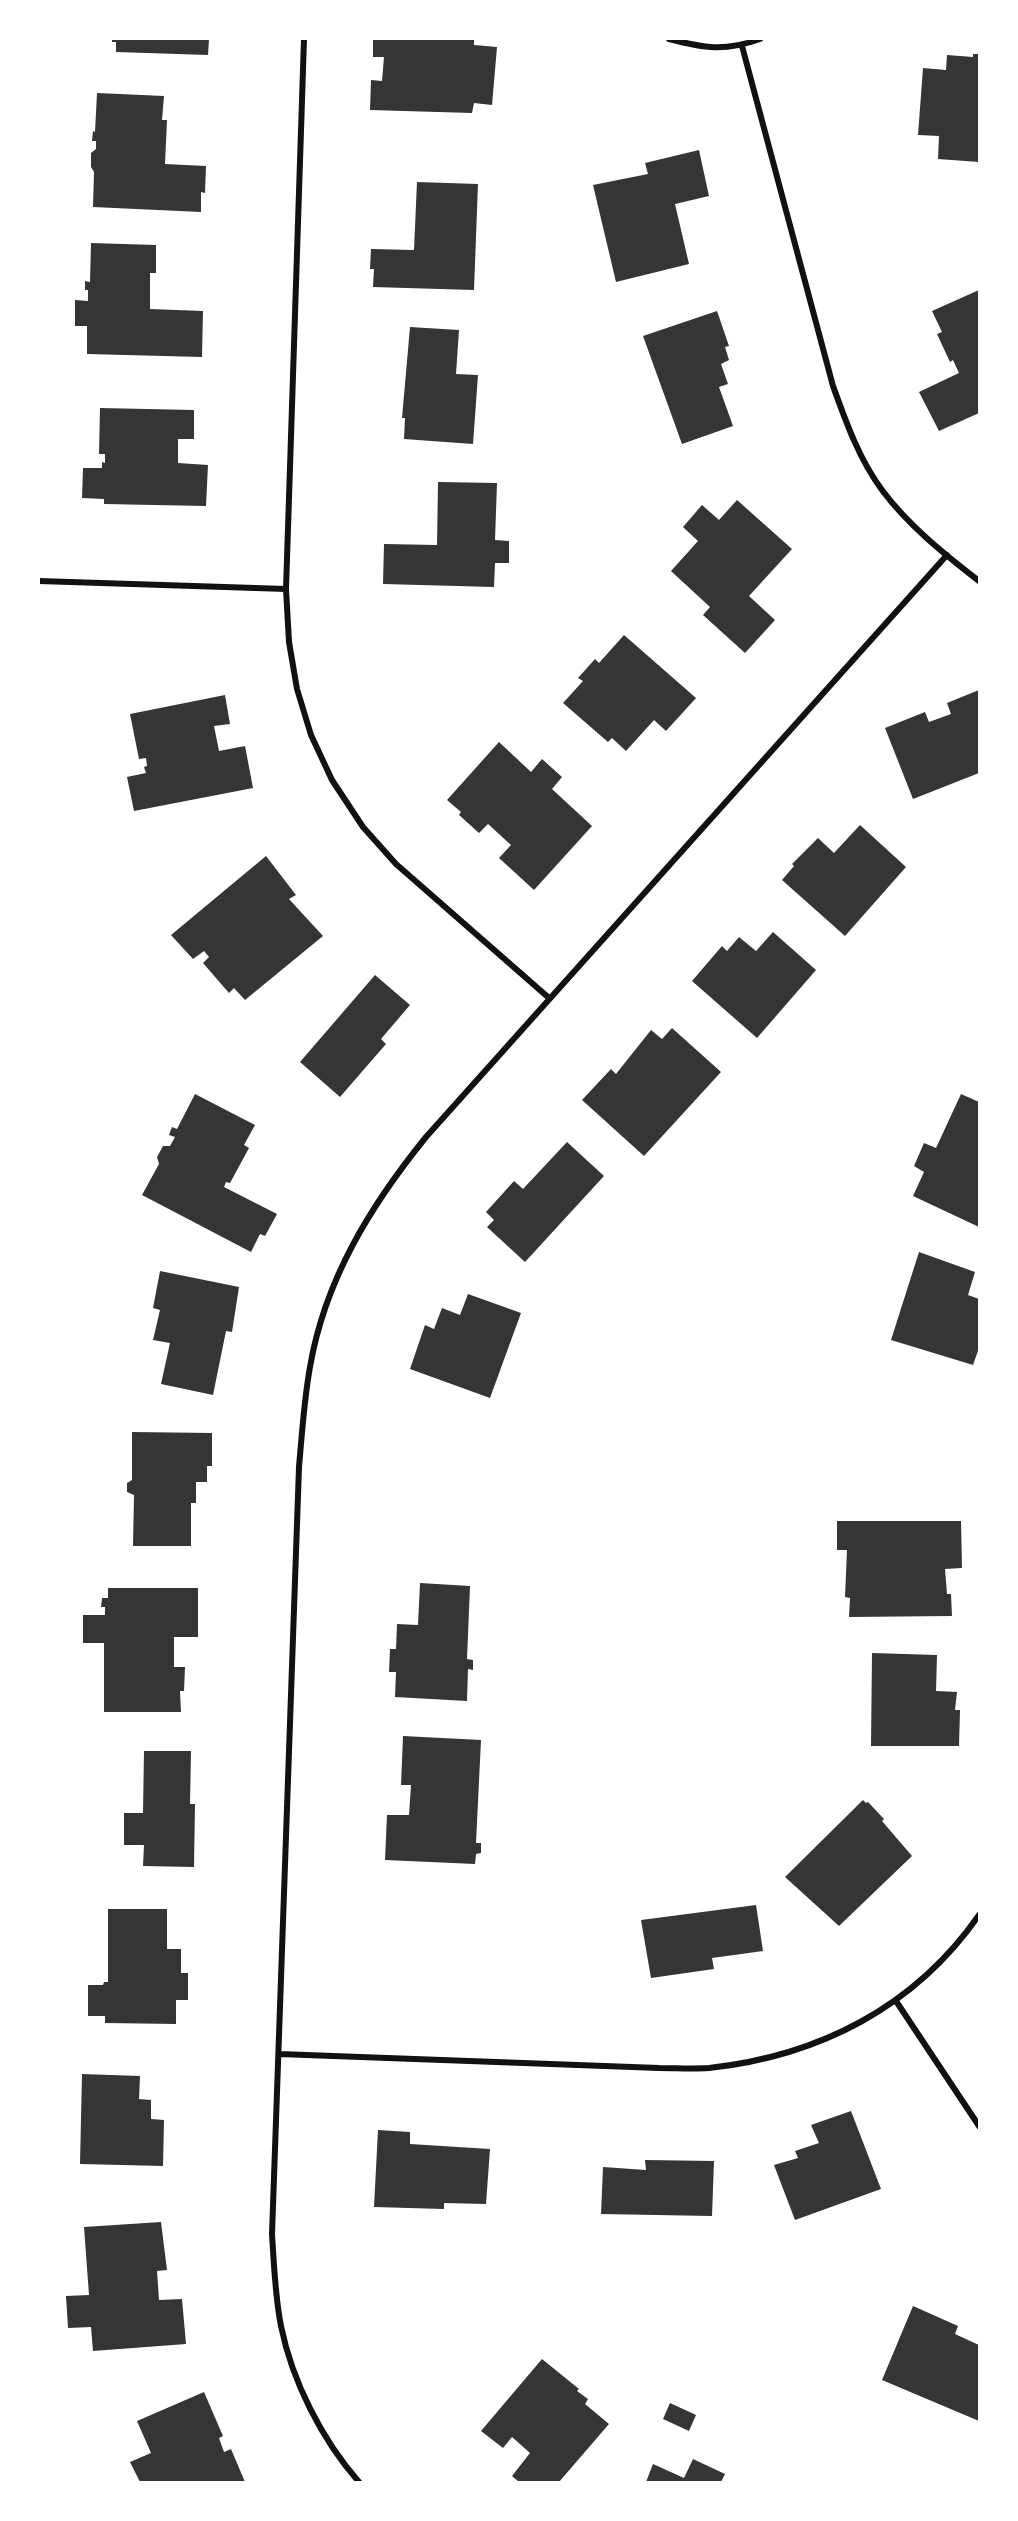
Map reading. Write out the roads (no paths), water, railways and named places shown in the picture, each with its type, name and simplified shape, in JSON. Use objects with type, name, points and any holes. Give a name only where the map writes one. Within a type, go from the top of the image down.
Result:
[{"type":"street","points":[[304,39],[286,589],[289,642],[297,689],[312,735],[332,780],[363,827],[396,864],[549,998]]},
{"type":"street","points":[[669,39],[706,49],[742,46],[760,39]]},
{"type":"street","points":[[742,46],[834,386],[862,457],[881,489],[908,520],[979,581]]},
{"type":"street","points":[[359,2482],[330,2441],[308,2404],[293,2368],[281,2327],[275,2289],[272,2234],[299,1467],[310,1365],[322,1320],[341,1269],[363,1223],[390,1182],[426,1137],[947,555]]},
{"type":"street","points":[[39,581],[286,589]]},
{"type":"street","points":[[279,2054],[707,2068],[755,2061],[802,2049],[850,2028],[896,2001],[940,1961],[979,1916]]},
{"type":"street","points":[[896,2001],[979,2126]]}]
